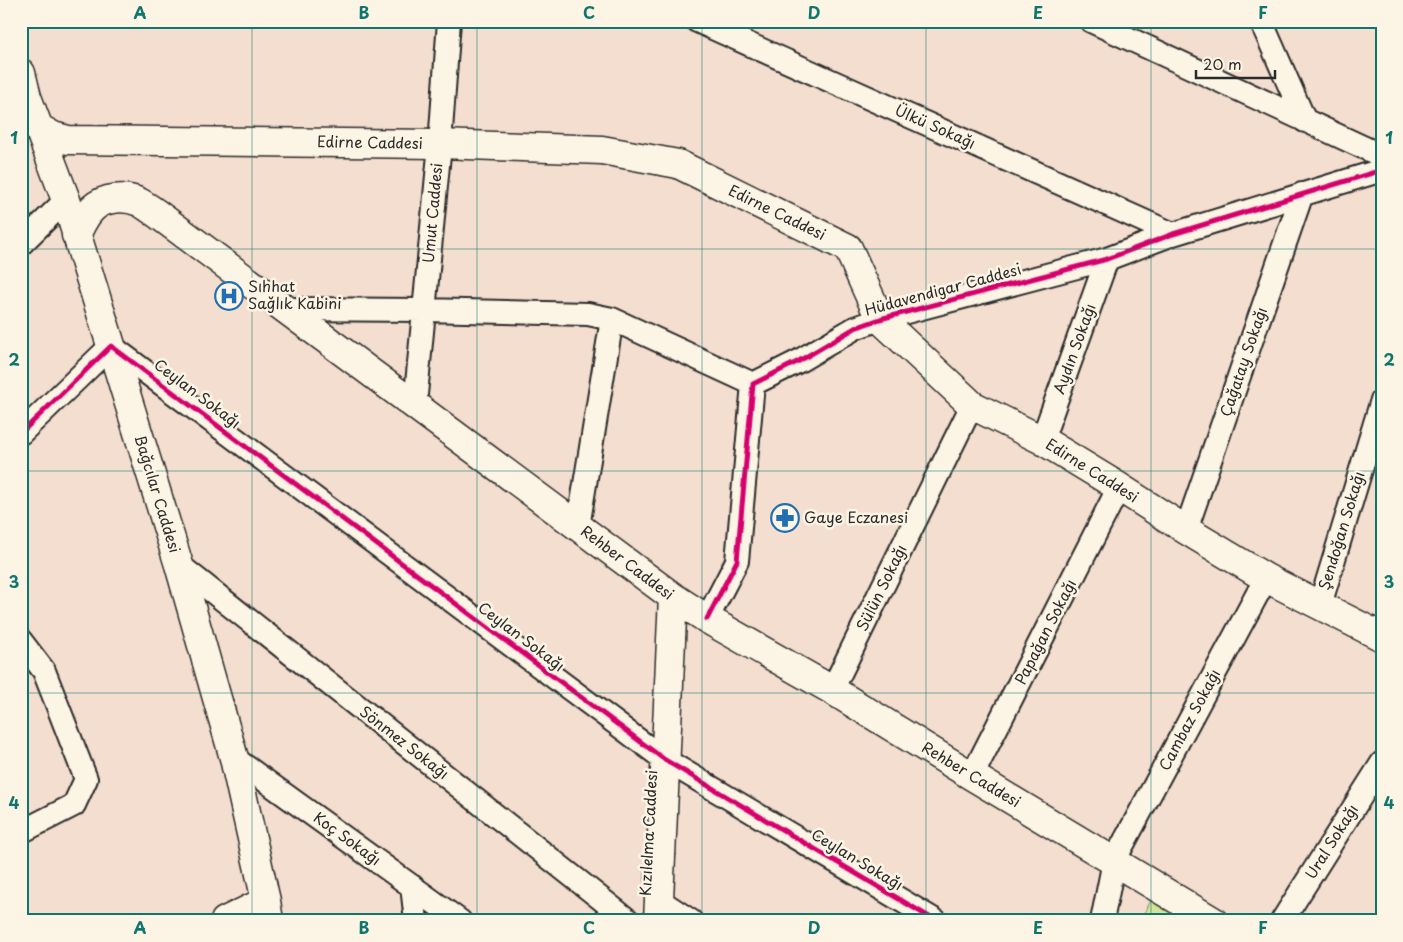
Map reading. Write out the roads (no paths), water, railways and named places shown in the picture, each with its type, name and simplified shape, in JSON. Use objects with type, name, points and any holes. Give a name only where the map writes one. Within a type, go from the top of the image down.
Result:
[{"type":"main road","name":"Bağcılar Caddesi","points":[[21,73],[25,99],[39,128],[66,200],[179,565],[234,758],[267,911]]},
{"type":"main road","name":"Edirne Caddesi","points":[[39,128],[53,136],[68,140],[440,144],[602,150],[678,164],[848,248],[880,319],[972,405],[1042,440],[1266,578],[1382,637]]},
{"type":"main road","name":"Rehber Caddesi","points":[[76,235],[84,218],[94,206],[122,197],[138,202],[156,213],[673,597],[707,619],[832,690],[1213,921]]},
{"type":"main road","name":"Kızılelma Caddesi","points":[[658,911],[673,597]]},
{"type":"main road","points":[[225,921],[267,911]]},
{"type":"street","name":"Umut Caddesi","points":[[415,405],[440,144],[449,21]]},
{"type":"street","name":"Ülkü Sokağı","points":[[697,21],[1173,234]]},
{"type":"street","points":[[1091,21],[1382,156]]},
{"type":"street","points":[[1261,21],[1305,121]]},
{"type":"street","name":"Hüdavendigar Caddesi","points":[[753,384],[799,361],[855,328],[880,319],[1107,259],[1173,234],[1382,170]]},
{"type":"street","name":"Çağatay Sokağı","points":[[1186,530],[1302,194]]},
{"type":"street","points":[[21,244],[66,200]]},
{"type":"street","name":"Aydın Sokağı","points":[[1042,440],[1107,259]]},
{"type":"street","points":[[285,309],[588,314],[612,319],[753,384],[737,562],[707,619]]},
{"type":"street","points":[[578,527],[612,319]]},
{"type":"street","points":[[21,433],[111,346]]},
{"type":"street","name":"Ceylan Sokağı","points":[[111,346],[665,760],[936,921]]},
{"type":"street","name":"Şendoğan Sokağı","points":[[1320,605],[1382,400]]},
{"type":"street","name":"Sülün Sokağı","points":[[832,690],[972,405]]},
{"type":"street","name":"Papağan Sokağı","points":[[972,776],[1119,487]]},
{"type":"street","name":"Sönmez Sokağı","points":[[179,565],[629,921]]},
{"type":"street","name":"Cambaz Sokağı","points":[[1102,921],[1114,861],[1266,578]]},
{"type":"street","points":[[21,641],[44,671],[86,779],[74,805],[21,832]]},
{"type":"street","name":"Koç Sokağı","points":[[234,758],[460,921]]},
{"type":"street","name":"Ural Sokağı","points":[[1282,921],[1382,764]]},
{"type":"street","points":[[412,886],[416,921]]},
{"type":"street","points":[[658,911],[691,921]]},
{"type":"place","name":"Sıhhat Sağlık Kabini","points":[[229,296]]},
{"type":"place","name":"Gaye Eczanesi","points":[[785,518]]}]
